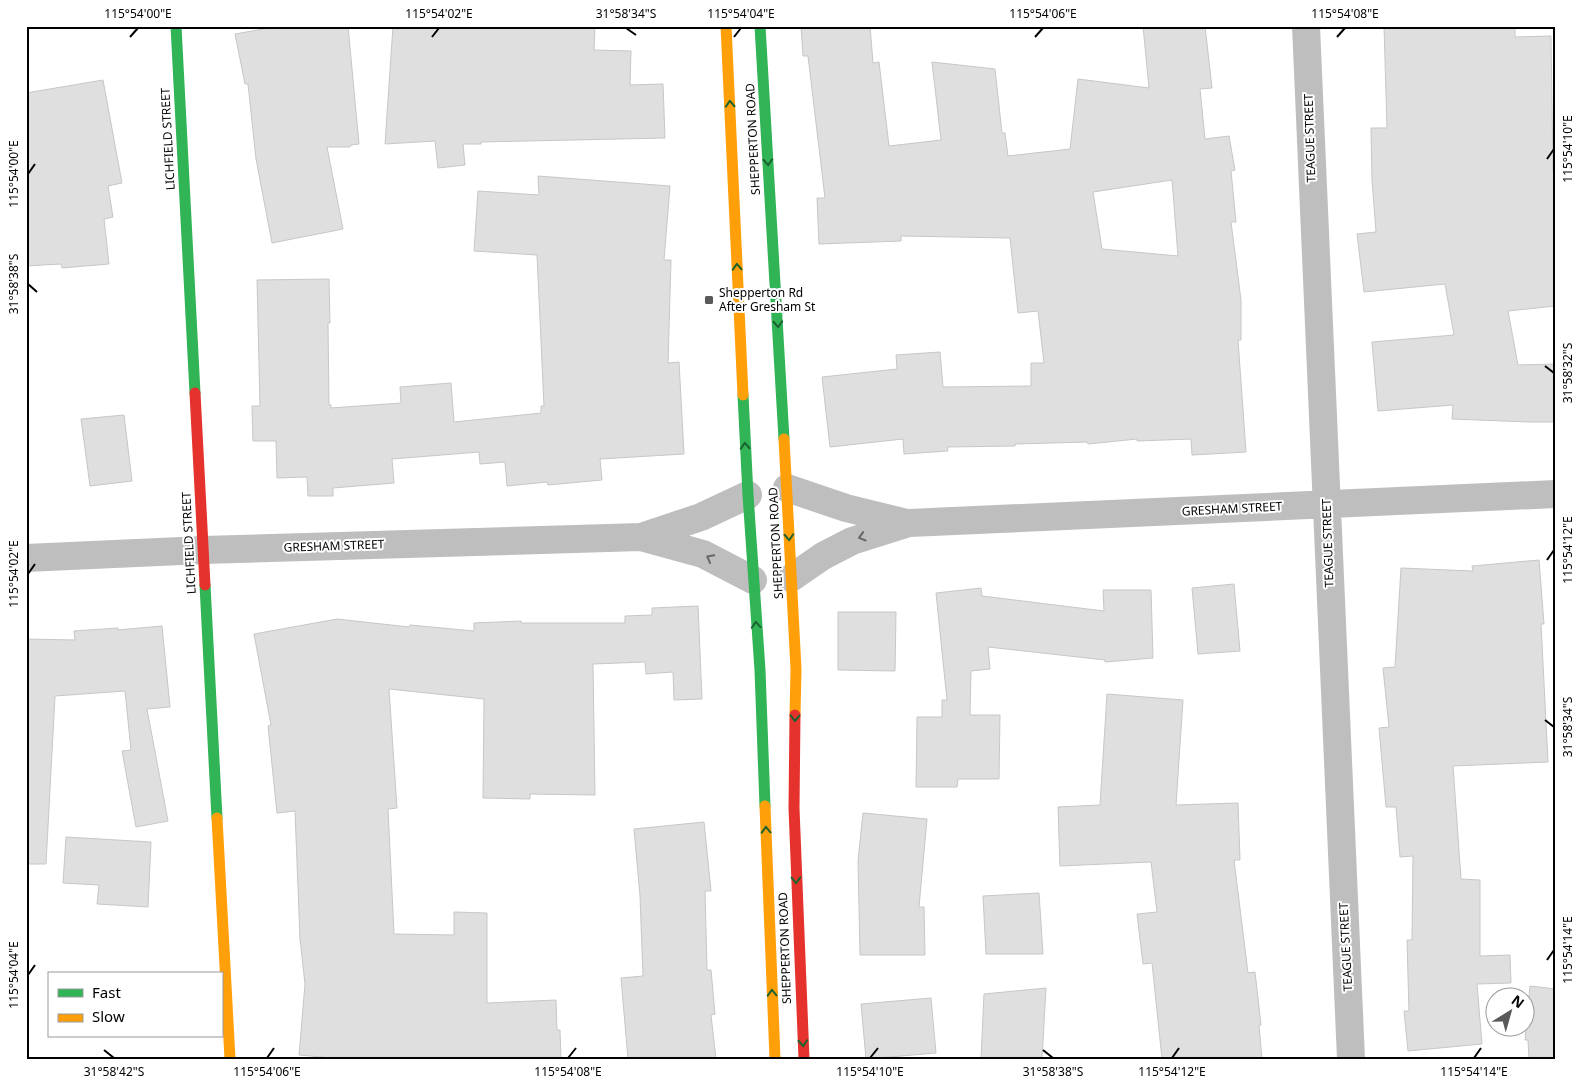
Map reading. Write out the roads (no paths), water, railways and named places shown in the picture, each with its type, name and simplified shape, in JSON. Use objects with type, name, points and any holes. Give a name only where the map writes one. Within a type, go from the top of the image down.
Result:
[{"type":"main road","name":"LICHFIELD STREET","points":[[176,26],[230,1059]]},
{"type":"main road","name":"SHEPPERTON ROAD","points":[[726,26],[748,495],[760,670],[775,1059]]},
{"type":"main road","name":"SHEPPERTON ROAD","points":[[760,26],[796,669],[794,808],[804,1059]]},
{"type":"street","name":"TEAGUE STREET","points":[[1306,26],[1351,1059]]},
{"type":"street","name":"GRESHAM STREET","points":[[787,488],[846,508],[909,524]]},
{"type":"street","name":"GRESHAM STREET","points":[[792,578],[823,556],[852,540],[909,524],[1556,494]]},
{"type":"street","name":"GRESHAM STREET","points":[[26,558],[203,550],[642,537],[702,517],[748,495]]},
{"type":"street","name":"GRESHAM STREET","points":[[642,537],[703,554],[753,580]]},
{"type":"place","name":"Shepperton Rd After Gresham St","points":[[709,300]]}]
